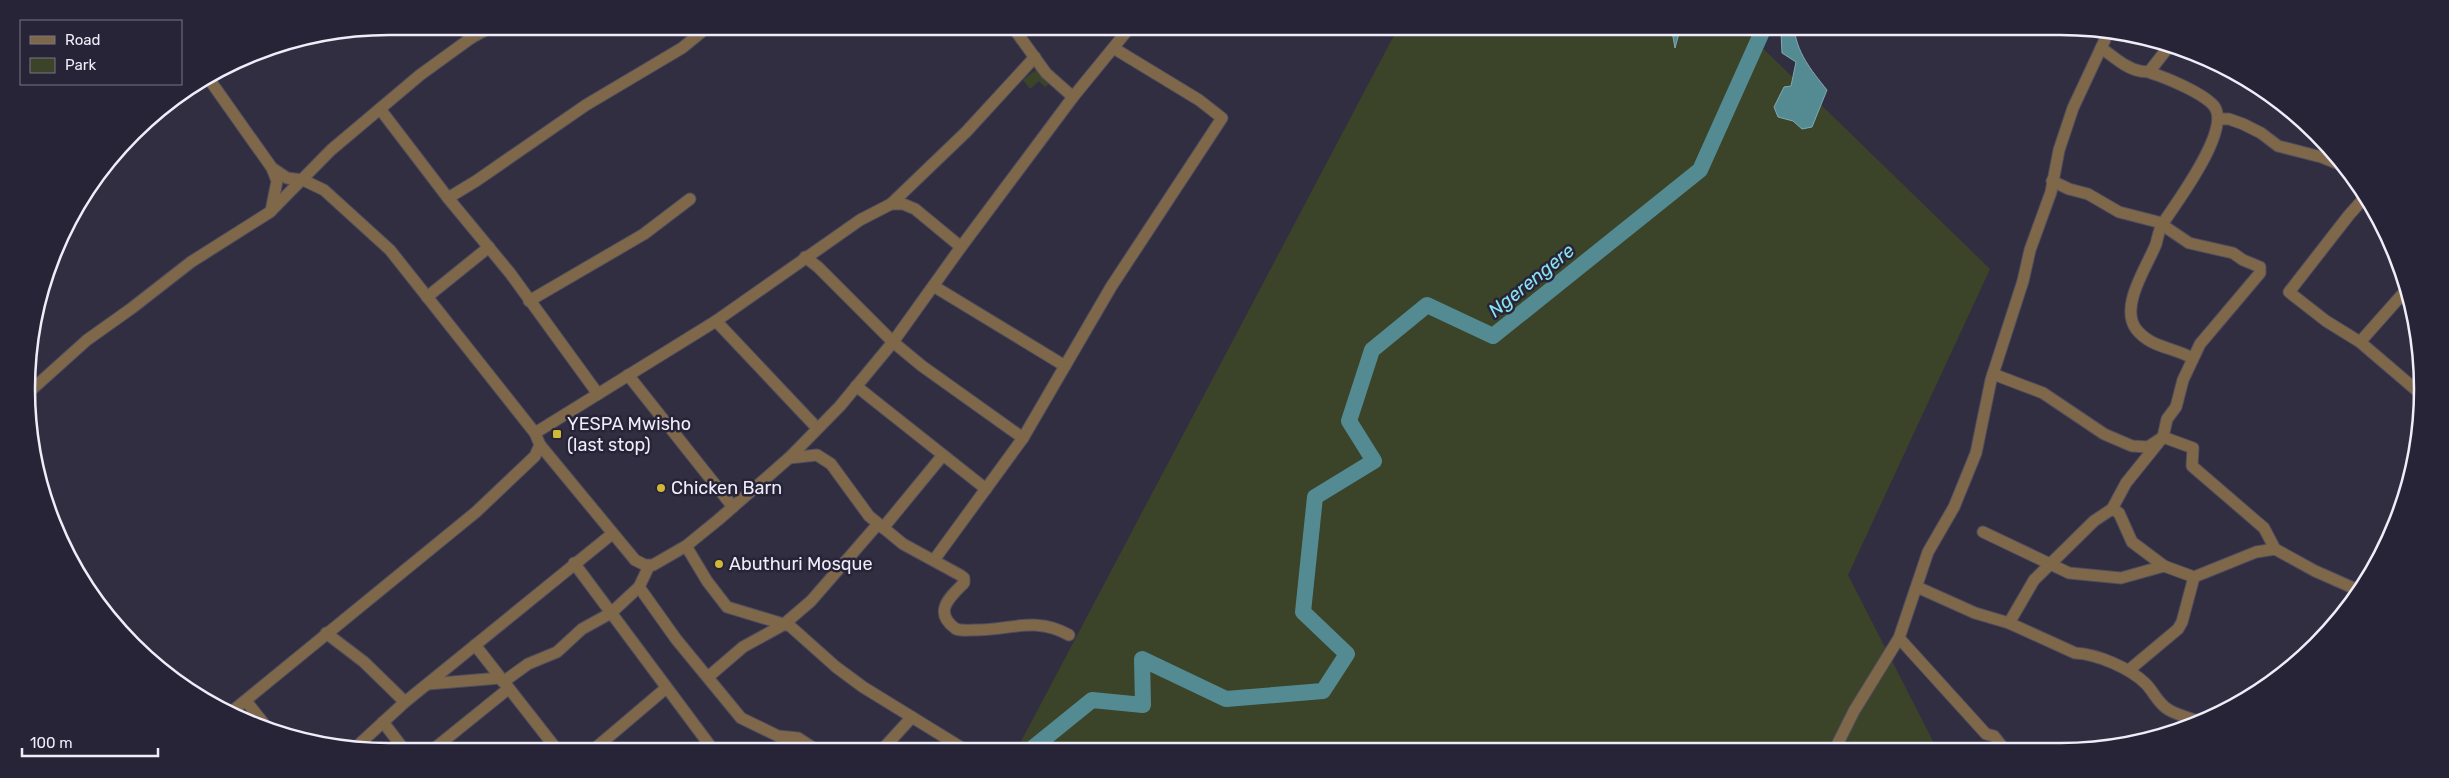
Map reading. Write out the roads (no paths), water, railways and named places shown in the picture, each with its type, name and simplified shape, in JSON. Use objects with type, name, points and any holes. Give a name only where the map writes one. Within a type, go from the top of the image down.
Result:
[{"type":"street","points":[[35,387],[87,340],[191,262],[270,212],[331,150],[420,75],[476,35]]},
{"type":"street","points":[[448,198],[476,181],[586,105],[682,48],[698,35]]},
{"type":"street","points":[[1019,35],[1046,73],[1073,97]]},
{"type":"street","points":[[440,743],[504,683],[528,664],[557,652],[582,629],[611,613],[639,587],[649,566],[686,546],[789,458],[856,386],[893,342],[1073,97],[1125,35]]},
{"type":"street","points":[[1838,743],[1854,711],[1899,638],[1928,552],[1954,507],[1976,453],[1993,374],[2024,281],[2030,250],[2051,192],[2059,150],[2073,108],[2106,38]]},
{"type":"street","points":[[2101,48],[2123,64],[2139,71],[2149,72],[2182,86],[2213,105],[2219,118],[2216,132],[2190,185],[2162,224],[2146,267],[2136,282],[2132,297],[2135,327],[2154,345],[2183,353],[2192,358]]},
{"type":"street","points":[[934,560],[1023,438],[1111,287],[1222,118],[1199,100],[1115,49]]},
{"type":"street","points":[[2149,72],[2165,51]]},
{"type":"street","points":[[535,433],[716,321],[860,220],[891,204],[966,132],[1035,57]]},
{"type":"street","points":[[211,83],[272,168],[277,181],[270,212]]},
{"type":"street","points":[[380,109],[448,198],[489,247],[598,394]]},
{"type":"street","points":[[2219,118],[2243,124],[2278,146],[2330,161]]},
{"type":"street","points":[[272,168],[287,178],[303,180],[324,190],[390,250],[535,433],[540,445],[612,534],[635,560],[649,566]]},
{"type":"street","points":[[2009,623],[2034,580],[2094,521],[2112,508],[2126,483],[2163,437],[2167,419],[2176,407],[2178,393],[2192,358],[2200,344],[2260,273],[2260,267],[2243,260],[2233,253],[2189,243],[2162,224],[2119,212],[2088,194],[2052,182]]},
{"type":"street","points":[[529,301],[644,234],[690,199]]},
{"type":"street","points":[[2360,202],[2289,292],[2326,321],[2360,342],[2414,388]]},
{"type":"street","points":[[891,204],[903,204],[915,209],[961,247]]},
{"type":"street","points":[[427,297],[489,247]]},
{"type":"street","points":[[805,257],[818,267],[893,342],[922,366],[1023,438]]},
{"type":"street","points":[[934,287],[1065,366]]},
{"type":"street","points":[[2360,342],[2401,295]]},
{"type":"street","points":[[716,321],[817,428]]},
{"type":"street","points":[[1993,374],[2043,393],[2104,434],[2132,446],[2148,447],[2163,437]]},
{"type":"street","points":[[628,375],[733,507]]},
{"type":"street","points":[[856,386],[986,489]]},
{"type":"street","points":[[2163,437],[2193,448],[2192,466],[2264,528],[2275,549],[2315,571],[2353,588]]},
{"type":"street","points":[[237,708],[476,512],[535,456],[540,445]]},
{"type":"street","points":[[708,678],[743,647],[783,625],[811,601],[943,455]]},
{"type":"street","points":[[789,458],[817,456],[831,464],[869,516],[880,526],[903,544],[964,578],[964,583],[946,599],[947,619],[956,629],[983,630],[1045,624],[1069,635]]},
{"type":"street","points":[[2112,508],[2119,513],[2132,542],[2164,566],[2194,577],[2211,572],[2256,552],[2275,549]]},
{"type":"street","points":[[1983,532],[2069,573],[2121,578],[2164,566]]},
{"type":"street","points":[[362,742],[406,702],[574,563],[612,534]]},
{"type":"street","points":[[686,546],[707,581],[727,607],[790,626],[836,667],[863,687],[954,743]]},
{"type":"street","points":[[574,563],[665,689],[708,743]]},
{"type":"street","points":[[2129,670],[2178,629],[2182,622],[2194,577]]},
{"type":"street","points":[[639,587],[676,639],[741,718],[778,736],[798,738],[806,743]]},
{"type":"street","points":[[1917,587],[1975,613],[2009,623],[2076,653],[2088,654],[2129,670],[2145,683],[2159,702],[2169,710],[2190,718]]},
{"type":"street","points":[[326,633],[364,662],[406,702]]},
{"type":"street","points":[[1899,638],[1956,703],[1986,734],[1994,736],[1999,743]]},
{"type":"street","points":[[475,645],[551,743]]},
{"type":"street","points":[[428,684],[504,683]]},
{"type":"street","points":[[601,743],[665,689]]},
{"type":"street","points":[[246,701],[260,718]]},
{"type":"street","points":[[888,743],[912,717]]},
{"type":"street","points":[[383,722],[399,743]]},
{"type":"waterway","name":"Ngerengere","points":[[1039,743],[1092,700],[1143,705],[1142,659],[1226,699],[1323,691],[1347,654],[1303,612],[1315,497],[1374,461],[1349,421],[1372,350],[1427,305],[1493,336],[1700,170],[1761,35]]},
{"type":"place","name":"YESPA Mwisho (last stop)","points":[[557,434]]},
{"type":"place","name":"Chicken Barn","points":[[661,488]]},
{"type":"place","name":"Abuthuri Mosque","points":[[719,564]]}]
